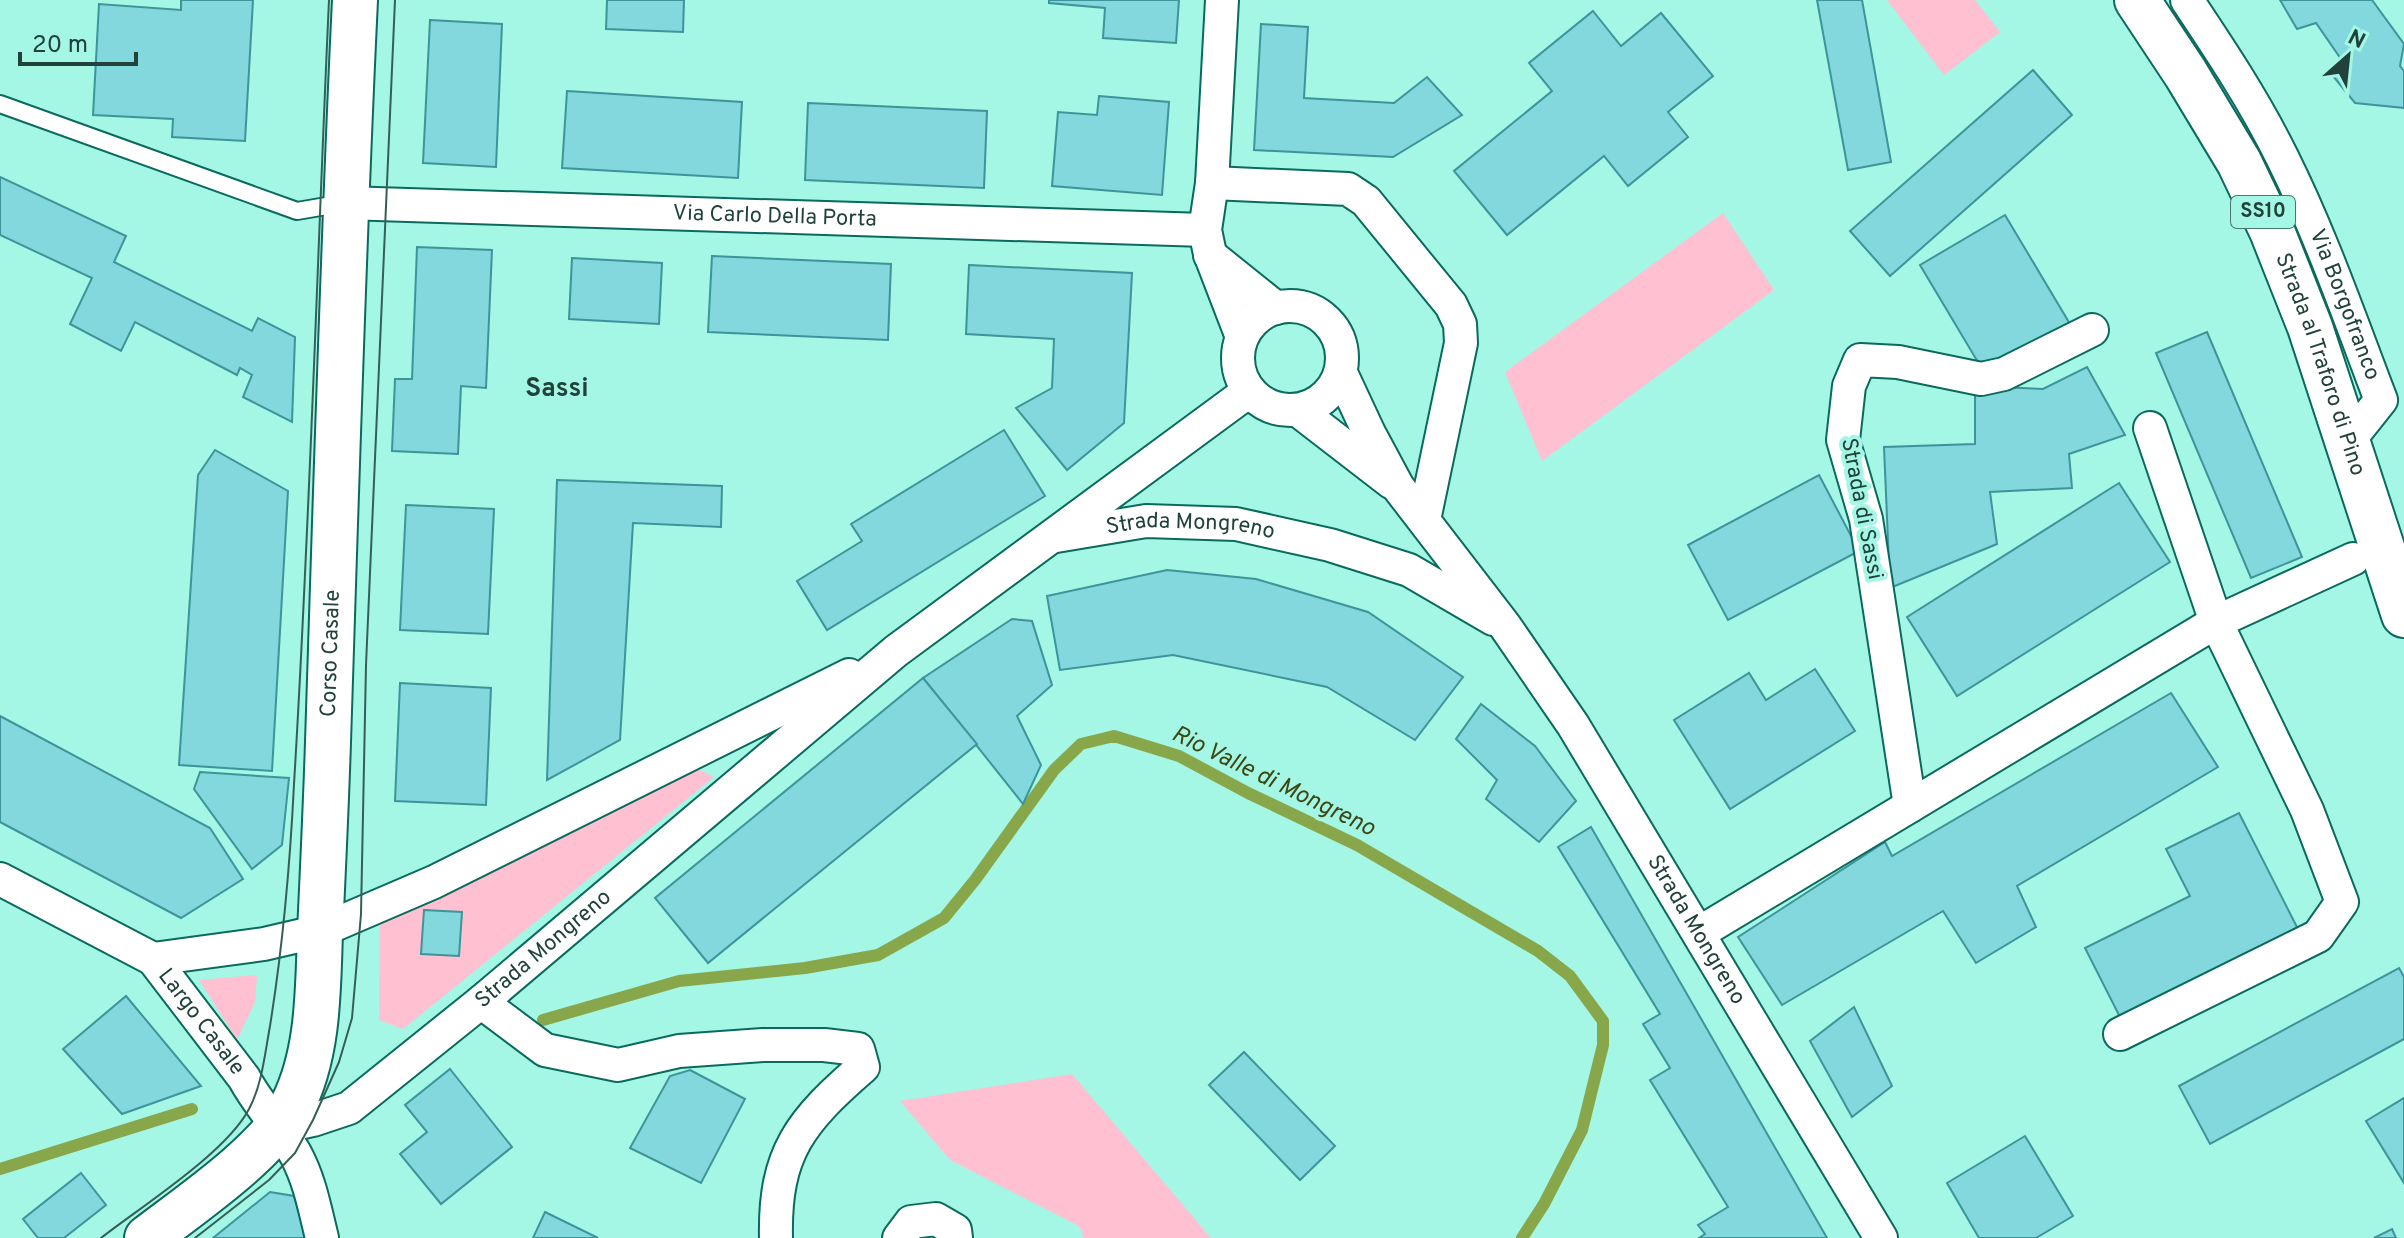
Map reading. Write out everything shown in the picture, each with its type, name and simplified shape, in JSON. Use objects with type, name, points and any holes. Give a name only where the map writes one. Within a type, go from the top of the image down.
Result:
[{"type":"main road","name":"Corso Casale","points":[[147,1238],[229,1174],[277,1128],[293,1105],[306,1065],[318,1000],[345,203],[355,0]]},
{"type":"main road","name":"Strada al Traforo di Pino","points":[[2137,0],[2232,149],[2272,231],[2310,327],[2404,615]]},
{"type":"street","points":[[1222,0],[1207,242],[1242,337]]},
{"type":"street","name":"Via Borgofranco","points":[[2187,0],[2243,84],[2282,156],[2392,394],[2346,444]]},
{"type":"street","points":[[1212,183],[1348,189],[1366,201],[1451,305],[1460,324],[1461,343],[1424,520]]},
{"type":"street","name":"Via Carlo Della Porta","points":[[345,203],[1207,242]]},
{"type":"street","points":[[1207,242],[1276,308]]},
{"type":"street","points":[[1295,306],[1312,310],[1327,321],[1338,337],[1343,354],[1341,373],[1335,386],[1325,398],[1299,411],[1280,410],[1263,403],[1249,391],[1240,374],[1237,355],[1242,337],[1250,324],[1276,308],[1295,306]]},
{"type":"street","name":"Strada di Sassi","points":[[1910,806],[1866,519],[1843,440],[1849,386],[1860,360],[1898,362],[1981,379],[2004,374],[2092,330]]},
{"type":"street","points":[[1341,373],[1398,487]]},
{"type":"street","name":"Strada Mongreno","points":[[776,1238],[775,1207],[786,1156],[810,1118],[863,1067],[858,1049],[824,1045],[763,1045],[679,1051],[618,1065],[545,1050],[481,1002],[896,651],[1249,391]]},
{"type":"street","points":[[1299,411],[1398,487]]},
{"type":"street","points":[[2120,1034],[2318,936],[2342,902],[2307,810],[2216,622],[2150,428]]},
{"type":"street","name":"Strada Mongreno","points":[[1398,487],[1505,626],[1573,725],[1881,1238]]},
{"type":"street","name":"Strada Mongreno","points":[[1049,537],[1146,521],[1236,524],[1330,545],[1409,570],[1505,626]]},
{"type":"street","points":[[1699,933],[2216,622],[2353,559]]},
{"type":"street","name":"Strada Mongreno","points":[[434,882],[896,651]]},
{"type":"street","points":[[0,879],[153,959]]},
{"type":"street","name":"Largo Casale","points":[[322,1238],[304,1172],[295,1153],[254,1098],[244,1078],[153,959],[264,944],[320,931],[434,882]]},
{"type":"street","points":[[277,1128],[349,1108],[481,1002]]},
{"type":"street","points":[[899,1238],[911,1222],[936,1219],[955,1230],[956,1238]]},
{"type":"lane","points":[[0,104],[297,211],[345,203]]},
{"type":"shaded area","points":[[1887,0],[1975,0],[2000,32],[1944,75]]},
{"type":"shaded area","points":[[1723,213],[1774,290],[1542,461],[1505,372]]},
{"type":"shaded area","points":[[695,768],[714,777],[403,1029],[379,1020],[380,924]]},
{"type":"shaded area","points":[[257,975],[255,1002],[237,1040],[199,980]]},
{"type":"shaded area","points":[[1072,1074],[1211,1238],[1084,1238],[1079,1226],[950,1160],[900,1101]]},
{"type":"building","points":[[181,0],[253,0],[245,141],[172,137],[173,119],[93,115],[99,4],[181,10]]},
{"type":"building","points":[[607,0],[684,0],[683,32],[606,29]]},
{"type":"building","points":[[1049,0],[1179,0],[1176,43],[1103,38],[1105,8],[1049,3]]},
{"type":"building","points":[[1817,0],[1862,0],[1891,162],[1848,170]]},
{"type":"building","points":[[2280,0],[2372,0],[2404,44],[2400,66],[2404,71],[2404,108],[2355,103],[2333,76],[2343,62],[2316,23],[2297,29]]},
{"type":"building","points":[[1593,11],[1621,46],[1661,13],[1713,76],[1668,112],[1688,137],[1628,186],[1604,156],[1507,235],[1454,171],[1552,91],[1529,63]]},
{"type":"building","points":[[430,20],[502,24],[496,167],[423,163]]},
{"type":"building","points":[[1261,24],[1308,27],[1304,98],[1394,103],[1427,77],[1462,115],[1393,157],[1254,150]]},
{"type":"building","points":[[2033,70],[2072,115],[1890,276],[1850,231]]},
{"type":"building","points":[[567,91],[742,102],[738,178],[562,168]]},
{"type":"building","points":[[1099,96],[1169,102],[1162,195],[1052,186],[1058,112],[1097,115]]},
{"type":"building","points":[[808,103],[987,111],[984,188],[805,180]]},
{"type":"building","points":[[0,177],[126,236],[114,262],[252,331],[258,318],[295,337],[292,422],[243,397],[252,375],[240,368],[237,375],[135,322],[121,351],[70,324],[92,278],[0,235]]},
{"type":"building","points":[[2005,215],[2070,324],[1985,374],[1920,265]]},
{"type":"building","points":[[417,247],[492,250],[486,388],[461,386],[458,454],[392,451],[395,379],[412,379]]},
{"type":"building","points":[[712,256],[891,264],[888,340],[708,332]]},
{"type":"building","points":[[572,258],[662,263],[659,324],[569,319]]},
{"type":"building","points":[[969,265],[1132,273],[1124,423],[1067,470],[1016,408],[1052,388],[1054,339],[966,334]]},
{"type":"building","points":[[2207,332],[2302,557],[2251,578],[2156,353]]},
{"type":"building","points":[[2087,367],[2125,435],[2069,454],[2072,488],[1990,492],[1997,544],[1890,588],[1884,447],[1975,444],[1975,386],[2043,389]]},
{"type":"building","points":[[1004,430],[1045,496],[827,630],[797,581],[862,541],[851,524]]},
{"type":"building","points":[[215,450],[288,491],[272,771],[179,765],[198,475]]},
{"type":"building","points":[[1819,475],[1859,551],[1728,620],[1688,545]]},
{"type":"building","points":[[557,480],[722,486],[721,527],[633,523],[620,740],[547,780]]},
{"type":"building","points":[[2119,483],[2170,562],[1957,696],[1907,617]]},
{"type":"building","points":[[406,505],[494,509],[488,634],[400,630]]},
{"type":"building","points":[[1167,570],[1256,579],[1368,612],[1463,677],[1415,740],[1327,687],[1173,655],[1060,670],[1047,596]]},
{"type":"building","points":[[1012,619],[1032,621],[1052,685],[1017,716],[1041,765],[1023,804],[923,678]]},
{"type":"building","points":[[1815,669],[1855,731],[1730,809],[1674,720],[1749,673],[1766,700]]},
{"type":"building","points":[[923,678],[977,744],[708,963],[655,898]]},
{"type":"building","points":[[400,683],[491,688],[486,805],[395,801]]},
{"type":"building","points":[[2171,693],[2218,767],[2017,886],[2036,927],[1976,963],[1943,911],[1782,1005],[1738,937],[1885,842],[1892,856]]},
{"type":"building","points":[[1481,704],[1535,746],[1576,801],[1539,842],[1486,799],[1497,780],[1456,739]]},
{"type":"building","points":[[0,716],[210,828],[243,879],[181,918],[0,822]]},
{"type":"building","points":[[200,772],[289,778],[282,845],[252,869],[194,789]]},
{"type":"building","points":[[2239,813],[2300,933],[2123,1023],[2085,948],[2190,896],[2166,849]]},
{"type":"building","points":[[1591,827],[1827,1238],[1699,1238],[1705,1234],[1698,1225],[1728,1207],[1650,1080],[1670,1068],[1643,1024],[1660,1014],[1558,847]]},
{"type":"building","points":[[424,910],[462,912],[459,956],[421,954]]},
{"type":"building","points":[[2399,968],[2404,977],[2404,1039],[2210,1144],[2179,1086]]},
{"type":"building","points":[[126,996],[201,1086],[122,1114],[63,1049]]},
{"type":"building","points":[[1854,1007],[1892,1086],[1852,1117],[1810,1041]]},
{"type":"building","points":[[1244,1052],[1335,1146],[1300,1180],[1209,1085]]},
{"type":"building","points":[[450,1069],[512,1147],[441,1204],[400,1154],[427,1132],[405,1105]]},
{"type":"building","points":[[690,1070],[745,1099],[701,1183],[630,1148],[670,1076]]},
{"type":"building","points":[[2404,1098],[2404,1183],[2366,1121]]},
{"type":"building","points":[[2025,1136],[2073,1216],[2036,1238],[1979,1238],[1947,1183]]},
{"type":"building","points":[[81,1173],[106,1205],[64,1238],[38,1238],[23,1219]]},
{"type":"building","points":[[270,1192],[294,1196],[307,1238],[213,1238]]},
{"type":"building","points":[[545,1212],[598,1238],[533,1238]]},
{"type":"building","points":[[2392,1229],[2396,1238],[2374,1238]]},
{"type":"waterway","name":"Rio Valle di Mongreno","points":[[543,1020],[679,981],[805,968],[878,955],[944,918],[1054,770],[1081,744],[1114,736],[1179,756],[1357,845],[1538,951],[1570,976],[1603,1021],[1603,1045],[1582,1130],[1544,1204],[1522,1238]]},
{"type":"waterway","name":"Rio Valle di Mongreno","points":[[0,1169],[192,1109]]},
{"type":"tram line","points":[[101,1238],[203,1161],[238,1126],[253,1100],[265,1058],[282,935],[292,814],[305,588],[329,0]]},
{"type":"tram line","points":[[195,1238],[269,1180],[295,1153],[339,1062],[352,1018],[361,914],[366,665],[395,0]]},
{"type":"district","name":"Sassi","points":[[557,389]]}]
